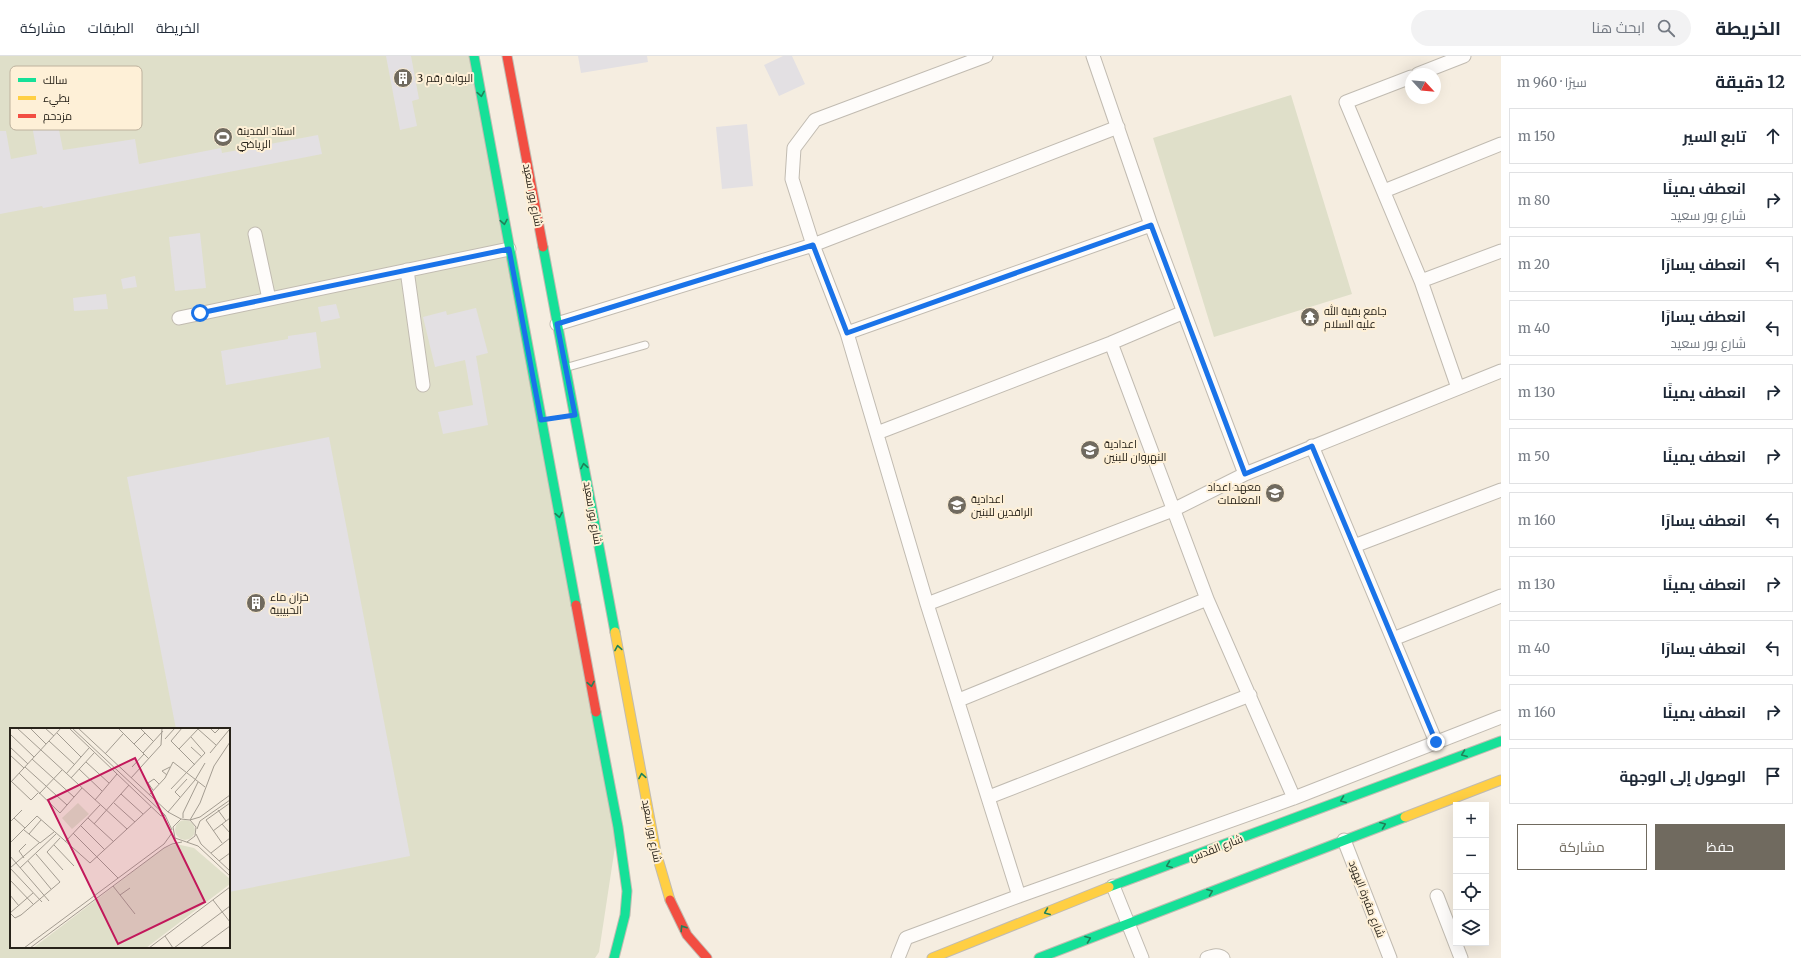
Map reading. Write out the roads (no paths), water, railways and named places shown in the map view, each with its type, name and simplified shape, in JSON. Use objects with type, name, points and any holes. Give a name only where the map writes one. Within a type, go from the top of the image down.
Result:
[{"type":"main road","points":[[474,56],[509,249],[545,419],[616,820],[627,891],[625,915],[614,958]]},
{"type":"main road","name":"شارع بور سعيد","points":[[507,56],[566,368],[572,415],[659,867],[668,898],[677,920],[693,945],[707,958]]},
{"type":"main road","name":"شارع القدس","points":[[932,958],[1113,886],[1501,740]]},
{"type":"main road","points":[[1039,958],[1501,780]]},
{"type":"street","points":[[986,56],[816,120],[794,148],[792,179],[813,245],[847,333],[927,604],[959,700],[1019,896]]},
{"type":"street","points":[[1093,56],[1151,225],[1245,474]]},
{"type":"street","points":[[1433,68],[1464,56]]},
{"type":"street","points":[[1405,79],[1346,102],[1421,281],[1458,388]]},
{"type":"street","points":[[557,324],[813,245],[1118,127]]},
{"type":"street","points":[[1384,191],[1501,144]]},
{"type":"street","points":[[847,333],[1151,225]]},
{"type":"street","points":[[255,234],[269,299]]},
{"type":"street","points":[[179,318],[509,249]]},
{"type":"street","points":[[1421,281],[1501,251]]},
{"type":"street","points":[[407,270],[423,385]]},
{"type":"street","points":[[877,432],[1111,343],[1184,312]]},
{"type":"street","points":[[1111,343],[1207,599],[1250,694],[1294,798]]},
{"type":"street","points":[[927,604],[1174,510],[1245,474],[1501,371]]},
{"type":"street","points":[[1312,446],[1436,742]]},
{"type":"street","points":[[1354,546],[1501,490]]},
{"type":"street","points":[[1393,639],[1501,596]]},
{"type":"street","points":[[959,700],[1207,599]]},
{"type":"street","points":[[989,797],[1250,694]]},
{"type":"street","points":[[898,958],[906,938],[1294,798],[1501,717]]},
{"type":"street","name":"شارع مقبرة اليهود","points":[[1344,840],[1390,958]]},
{"type":"street","points":[[1113,886],[1142,958]]},
{"type":"street","points":[[1437,896],[1461,958]]},
{"type":"street","points":[[1207,958],[1214,955],[1223,958]]},
{"type":"lane","points":[[566,368],[645,345]]},
{"type":"place","name":"البوابة رقم 3","points":[[403,78]]},
{"type":"place","name":"استاد المدينة الرياضي","points":[[223,137]]},
{"type":"place","name":"جامع بقية الله عليه السلام","points":[[1310,317]]},
{"type":"place","name":"اعدادية النهروان للبنين","points":[[1090,450]]},
{"type":"place","name":"معهد اعداد المعلمات","points":[[1275,493]]},
{"type":"place","name":"اعدادية الرافدين للبنين","points":[[957,505]]},
{"type":"place","name":"خزان ماء الحبيبية","points":[[256,603]]}]
